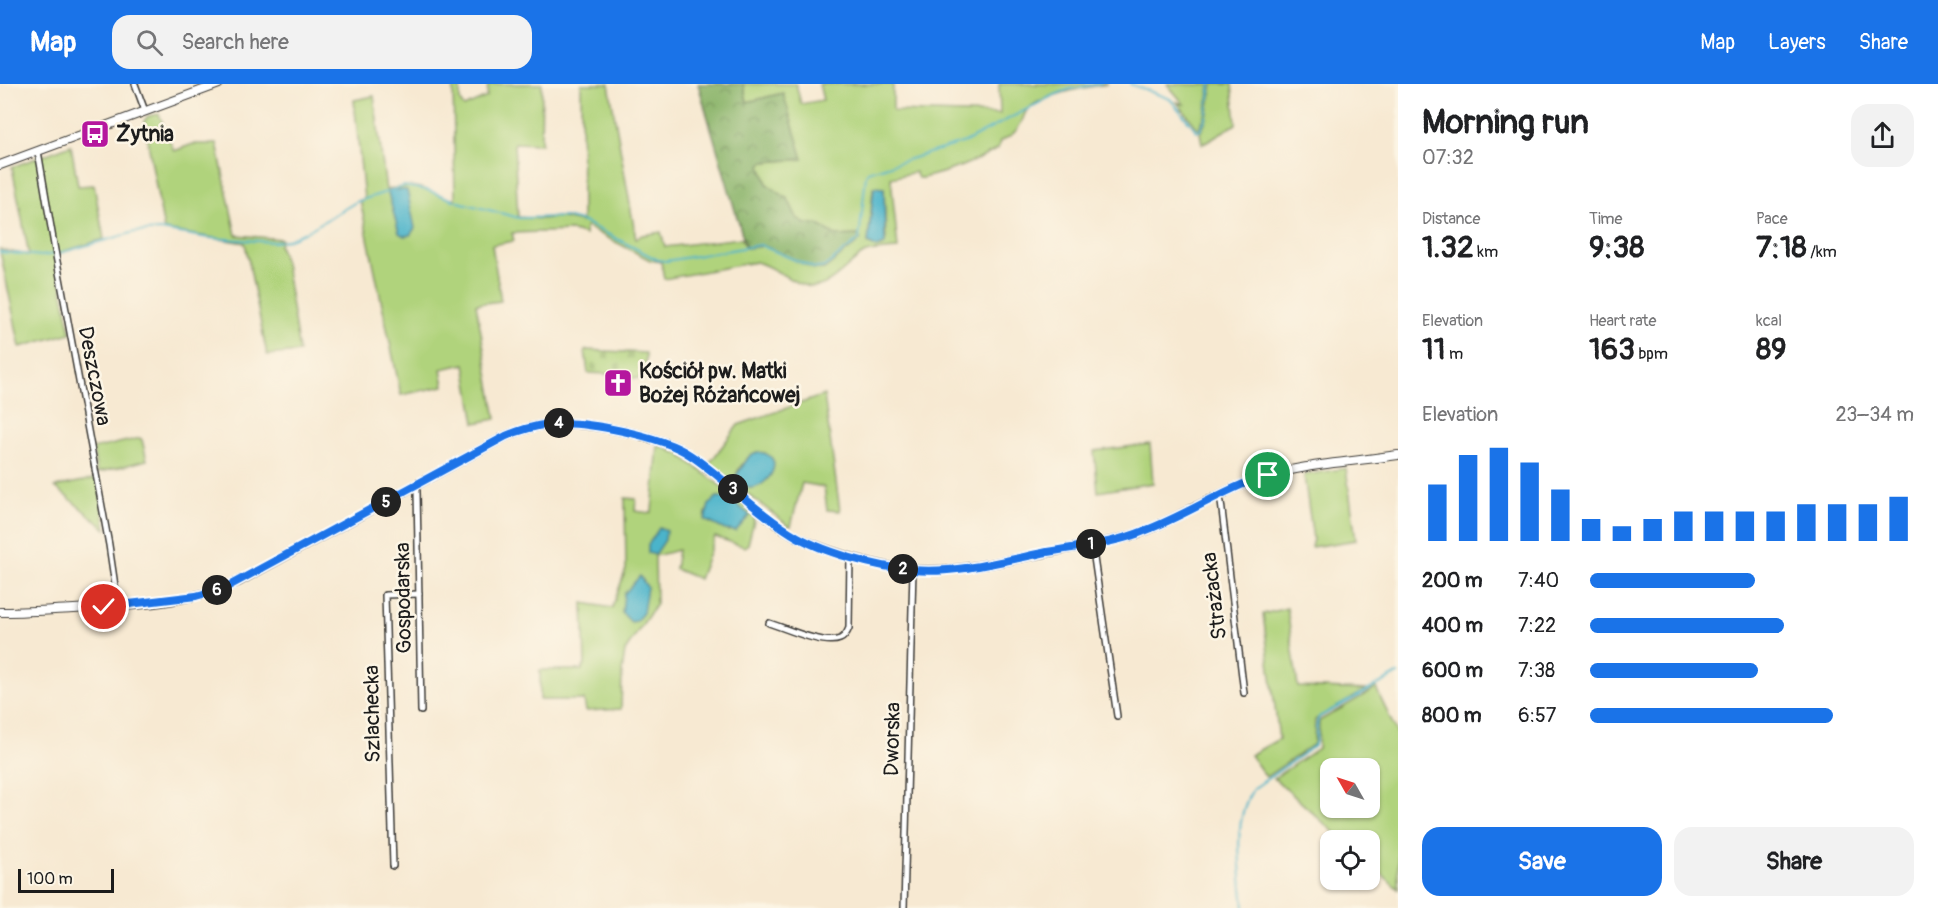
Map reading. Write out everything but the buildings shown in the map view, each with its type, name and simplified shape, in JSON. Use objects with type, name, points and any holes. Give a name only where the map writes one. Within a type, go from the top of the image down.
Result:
[{"type":"street","points":[[135,84],[145,111]]},
{"type":"street","points":[[0,165],[219,84]]},
{"type":"street","name":"Deszczowa","points":[[38,151],[118,606]]},
{"type":"street","points":[[0,612],[118,606],[196,596],[225,588],[520,430],[551,424],[587,426],[650,438],[676,447],[696,459],[790,533],[815,545],[850,556],[882,565],[913,570],[955,569],[1125,538],[1145,531],[1244,483],[1268,475],[1398,455]]},
{"type":"street","name":"Gospodarska","points":[[415,486],[417,491],[421,711]]},
{"type":"street","name":"Strażacka","points":[[1218,496],[1221,502],[1244,693]]},
{"type":"street","points":[[1092,544],[1117,716]]},
{"type":"street","points":[[769,623],[821,639],[843,638],[849,628],[850,556]]},
{"type":"street","name":"Dworska","points":[[904,908],[913,570]]},
{"type":"street","name":"Szlachecka","points":[[393,866],[386,595],[419,594]]},
{"type":"green space","points":[[453,84],[460,84],[460,101],[464,107],[487,97],[488,84],[542,84],[541,144],[514,143],[518,217],[542,219],[558,217],[582,222],[581,84],[609,84],[636,239],[642,235],[661,232],[665,247],[741,238],[746,248],[764,246],[815,269],[824,269],[860,239],[858,235],[837,236],[817,224],[805,224],[797,218],[787,199],[767,184],[761,166],[763,162],[803,159],[747,102],[743,84],[796,84],[801,104],[823,100],[819,84],[893,84],[893,111],[1000,114],[999,84],[1108,84],[1065,92],[1034,104],[1016,130],[1000,141],[998,149],[970,163],[922,178],[918,178],[915,172],[891,178],[898,249],[865,253],[829,282],[814,287],[800,284],[756,262],[664,279],[661,262],[650,260],[587,227],[585,235],[573,231],[512,233],[514,241],[492,245],[501,301],[476,304],[496,419],[475,423],[465,364],[441,369],[444,386],[401,395],[360,200],[364,199],[354,100],[374,96],[386,190],[407,186],[422,188],[455,200]],"holes":[[[873,188],[884,189],[886,239],[882,247],[868,244]]]},
{"type":"green space","points":[[698,84],[743,84],[747,102],[783,93],[803,159],[763,162],[761,166],[767,184],[788,199],[797,218],[805,224],[817,224],[837,236],[858,235],[861,240],[824,269],[814,269],[764,246],[746,248]]},
{"type":"green space","points":[[1167,84],[1210,85],[1205,116],[1198,129],[1177,102],[1184,104]]},
{"type":"green space","points":[[1213,84],[1232,84],[1236,124],[1202,144],[1200,133],[1207,118]]},
{"type":"green space","points":[[159,114],[174,151],[193,144],[217,144],[236,235],[281,239],[279,245],[285,263],[299,352],[267,355],[245,243],[164,230],[144,121],[148,116]]},
{"type":"green space","points":[[71,145],[78,186],[94,185],[104,239],[55,254],[71,333],[20,347],[0,251],[0,248],[29,255],[12,167]]},
{"type":"green space","points":[[585,350],[646,353],[645,379],[632,378],[630,375],[588,373]]},
{"type":"green space","points":[[824,395],[840,511],[827,510],[824,487],[802,483],[791,526],[789,526],[709,464],[738,425]],"holes":[[[757,452],[765,453],[758,486],[751,488],[740,484],[735,479],[740,467]]]},
{"type":"green space","points":[[140,438],[147,460],[97,473],[93,449]]},
{"type":"green space","points":[[1150,444],[1153,483],[1098,492],[1094,451]]},
{"type":"green space","points":[[658,445],[679,454],[756,513],[748,544],[745,547],[715,537],[699,579],[675,569],[678,550],[655,556],[656,604],[625,651],[621,709],[586,711],[584,700],[540,700],[540,670],[582,670],[585,664],[583,603],[612,608],[626,569],[625,498],[636,499],[635,511],[650,513]],"holes":[[[717,497],[728,498],[743,510],[729,531],[705,520],[706,512]]]},
{"type":"green space","points":[[1346,468],[1356,540],[1311,547],[1313,539],[1304,475]]},
{"type":"green space","points":[[98,478],[106,529],[55,487]]},
{"type":"green space","points":[[1287,608],[1298,687],[1366,690],[1315,720],[1314,744],[1266,777],[1250,755],[1279,739],[1263,614]]},
{"type":"green space","points":[[1376,688],[1398,735],[1398,889],[1380,872],[1380,830],[1332,830],[1274,778],[1318,748],[1319,721]]},
{"type":"water","points":[[874,187],[884,188],[885,244],[877,248],[868,243]]},
{"type":"water","points":[[390,190],[407,190],[415,228],[410,235],[404,236],[399,233],[388,193]]},
{"type":"water","points":[[757,452],[772,458],[773,470],[765,482],[759,486],[747,488],[735,477],[750,455]]},
{"type":"water","points":[[717,497],[728,498],[750,515],[736,531],[725,530],[705,520],[709,505]]},
{"type":"water","points":[[659,528],[666,530],[665,540],[655,555],[648,553],[648,545]]},
{"type":"water","points":[[640,576],[647,587],[643,613],[636,621],[631,622],[622,613],[624,594]]},
{"type":"waterway","points":[[0,252],[42,256],[135,232],[161,230],[209,238],[275,242],[306,232],[356,202],[404,186],[427,190],[459,202],[519,218],[565,217],[584,222],[658,260],[666,261],[760,245],[814,268],[819,268],[824,267],[859,240],[868,172],[965,142],[1052,96],[1070,89],[1101,84]]},
{"type":"waterway","points":[[1130,84],[1170,99],[1197,131],[1206,118],[1211,84]]},
{"type":"waterway","points":[[1244,908],[1240,832],[1246,802],[1253,789],[1314,746],[1319,717],[1398,674]]},
{"type":"place","name":"Żytnia","points":[[95,134]]},
{"type":"place","name":"Kościół pw. Matki Bożej Różańcowej","points":[[618,383]]},
{"type":"route","points":[[104,607],[159,602],[196,596],[225,588],[506,436],[520,430],[551,424],[570,424],[625,432],[665,442],[691,455],[790,533],[807,542],[882,565],[921,571],[955,569],[1136,535],[1244,483],[1268,475]]}]
